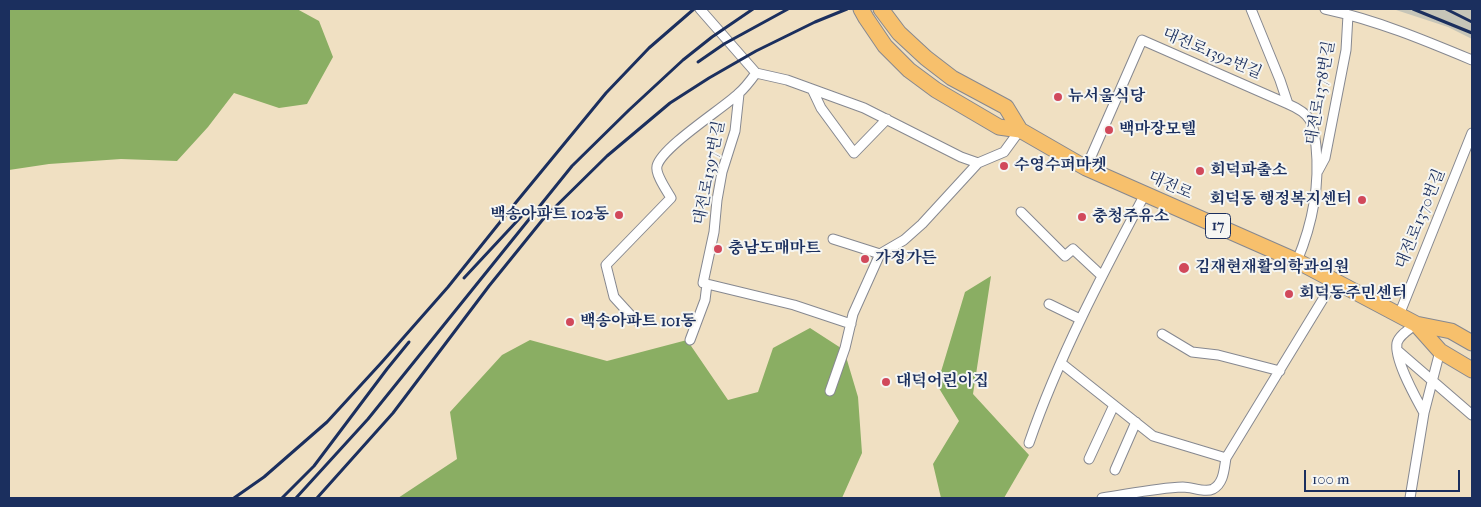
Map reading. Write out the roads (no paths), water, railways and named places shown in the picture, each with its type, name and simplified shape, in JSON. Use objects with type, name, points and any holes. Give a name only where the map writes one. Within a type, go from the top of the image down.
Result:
[{"type":"main road","name":"대전로","points":[[861,9],[885,46],[909,70],[936,90],[999,127],[1020,130],[1086,168],[1297,261],[1416,324],[1451,331],[1472,343]]},
{"type":"main road","name":"대전로","points":[[881,9],[899,33],[926,58],[952,78],[1006,107],[1020,130]]},
{"type":"main road","name":"대전로","points":[[1416,324],[1440,351],[1472,370]]},
{"type":"street","points":[[700,9],[756,74],[786,80],[864,108],[961,157],[978,163]]},
{"type":"street","name":"대전로1378번길","points":[[1251,9],[1288,104],[1309,118],[1315,134],[1318,163],[1314,199],[1305,240],[1297,261]]},
{"type":"street","points":[[1325,9],[1420,38],[1472,60]]},
{"type":"street","name":"대전로1378번길","points":[[1317,174],[1327,149],[1346,50],[1348,15]]},
{"type":"street","name":"대전로1392번길","points":[[1086,168],[1142,40],[1288,104]]},
{"type":"street","points":[[635,320],[614,298],[606,265],[671,198],[657,173],[657,166],[662,158],[676,143],[739,94],[756,74]]},
{"type":"street","points":[[812,89],[821,108],[854,153],[887,118]]},
{"type":"street","name":"대전로1397번길","points":[[690,340],[705,300],[707,284],[703,283],[714,232],[722,172],[735,131],[739,94]]},
{"type":"street","points":[[830,391],[845,348],[859,298],[880,254],[904,240],[922,224],[978,163],[1004,152],[1020,130]]},
{"type":"street","name":"대전로1370번길","points":[[1398,315],[1472,133]]},
{"type":"street","points":[[1029,443],[1039,412],[1080,318],[1145,194]]},
{"type":"street","points":[[1021,212],[1065,256],[1073,249],[1102,276]]},
{"type":"street","points":[[833,239],[880,254]]},
{"type":"street","points":[[1102,498],[1130,496],[1170,488],[1188,487],[1206,494],[1214,489],[1223,479],[1226,458],[1334,281]]},
{"type":"street","points":[[707,284],[794,305],[851,324]]},
{"type":"street","points":[[1050,304],[1080,318]]},
{"type":"street","points":[[1416,324],[1400,338],[1397,344],[1400,364],[1424,413]]},
{"type":"street","points":[[1162,334],[1192,352],[1218,355],[1280,371]]},
{"type":"street","points":[[1398,351],[1472,415]]},
{"type":"street","points":[[1410,498],[1424,413],[1440,351]]},
{"type":"street","points":[[1061,363],[1153,436],[1226,458]]},
{"type":"street","points":[[1089,459],[1114,405]]},
{"type":"street","points":[[1115,470],[1136,422]]},
{"type":"street","points":[[1166,498],[1170,488]]},
{"type":"railway","points":[[234,498],[264,477],[327,422],[448,287],[606,93],[649,48],[694,9]]},
{"type":"railway","points":[[296,498],[368,419],[572,166],[683,60],[712,37],[753,9]]},
{"type":"railway","points":[[698,62],[724,44],[788,9]]},
{"type":"railway","points":[[317,498],[393,413],[489,286],[544,218],[607,156],[670,103],[709,78],[756,51],[815,22],[847,9]]},
{"type":"railway","points":[[1413,9],[1472,33]]},
{"type":"railway","points":[[1446,9],[1472,22]]},
{"type":"railway","points":[[464,278],[532,205]]},
{"type":"railway","points":[[282,498],[314,466],[409,342]]},
{"type":"place","name":"뉴서울식당","points":[[1058,97]]},
{"type":"place","name":"백마장모텔","points":[[1109,130]]},
{"type":"place","name":"수영수퍼마켓","points":[[1004,166]]},
{"type":"place","name":"회덕파출소","points":[[1200,171]]},
{"type":"place","name":"회덕동 행정복지센터","points":[[1362,200]]},
{"type":"place","name":"백송아파트 102동","points":[[619,215]]},
{"type":"place","name":"충청주유소","points":[[1082,217]]},
{"type":"place","name":"충남도매마트","points":[[718,249]]},
{"type":"place","name":"가정가든","points":[[865,259]]},
{"type":"place","name":"김재현재활의학과의원","points":[[1184,268]]},
{"type":"place","name":"회덕동주민센터","points":[[1289,294]]},
{"type":"place","name":"백송아파트 101동","points":[[570,322]]},
{"type":"place","name":"대덕어린이집","points":[[886,382]]}]
